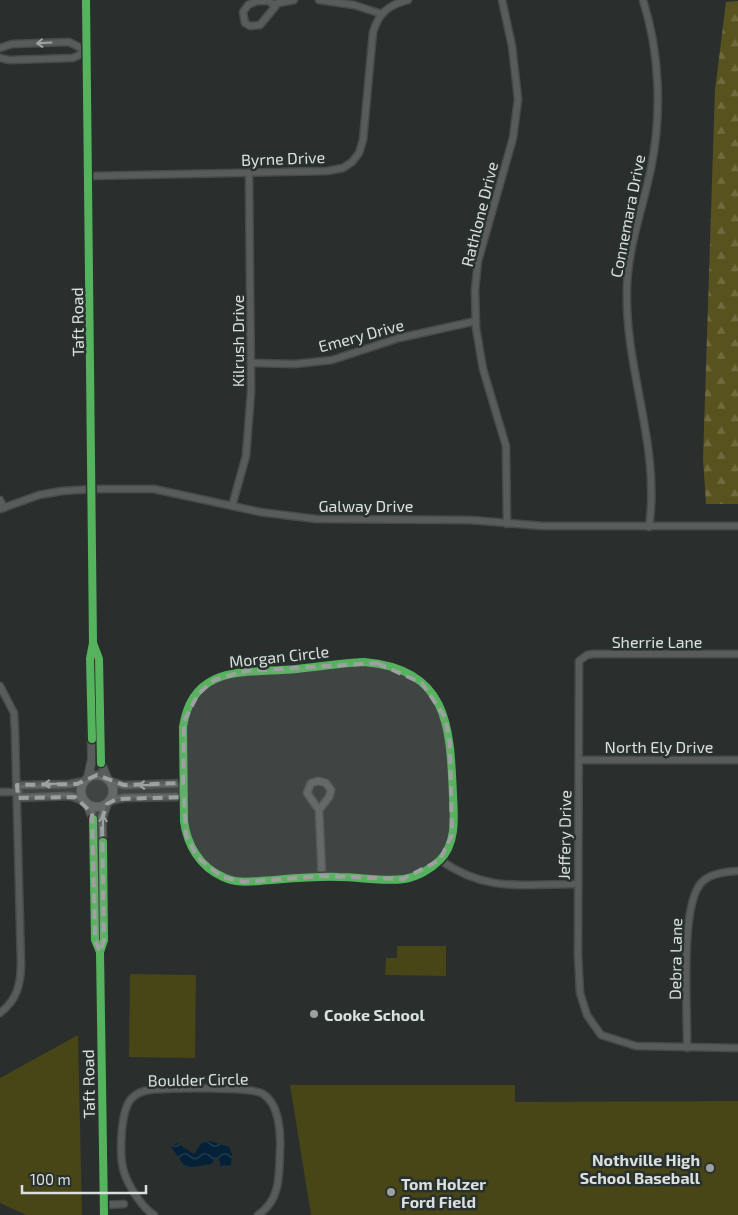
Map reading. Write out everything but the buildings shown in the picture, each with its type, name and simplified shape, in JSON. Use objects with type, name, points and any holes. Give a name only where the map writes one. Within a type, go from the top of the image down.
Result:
[{"type":"street","name":"Taft Road","points":[[86,0],[93,643],[90,659],[92,759],[86,779]]},
{"type":"street","points":[[274,4],[272,12],[260,25],[250,26],[245,23],[243,12],[248,5],[264,1],[274,4],[294,0]]},
{"type":"street","points":[[320,0],[354,5],[382,14],[386,8],[408,0]]},
{"type":"street","name":"Rathlone Drive","points":[[502,0],[512,46],[518,100],[511,146],[478,261],[476,322],[483,369],[506,446],[507,524]]},
{"type":"street","name":"Connemara Drive","points":[[643,0],[655,55],[657,129],[627,286],[628,316],[649,463],[651,493],[649,527]]},
{"type":"street","name":"Byrne Drive","points":[[88,176],[249,174],[327,171],[343,168],[352,162],[359,153],[363,140],[373,32],[377,20],[382,14]]},
{"type":"street","points":[[0,48],[12,44],[69,42],[87,51]]},
{"type":"street","points":[[0,58],[9,60],[73,58],[87,51]]},
{"type":"street","name":"Kilrush Drive","points":[[232,506],[248,443],[252,363],[249,174]]},
{"type":"street","name":"Emery Drive","points":[[252,363],[295,364],[332,360],[399,338],[476,322]]},
{"type":"street","name":"Galway Drive","points":[[2,509],[39,495],[92,488],[154,490],[232,506],[316,520],[470,520],[507,524],[649,527],[738,526]]},
{"type":"street","points":[[0,500],[2,509]]},
{"type":"street","name":"Taft Road","points":[[93,643],[99,659],[101,763],[108,779]]},
{"type":"street","name":"Sherrie Lane","points":[[580,661],[587,655],[594,654],[738,654]]},
{"type":"street","name":"Jeffery Drive","points":[[580,661],[579,973],[584,1009],[601,1035],[613,1040],[636,1046],[688,1048]]},
{"type":"street","name":"Morgan Circle","points":[[376,663],[408,674],[429,691],[447,722],[450,743],[454,821],[448,848],[440,860],[423,872],[403,879],[322,876],[244,882],[222,877],[202,862],[193,851],[185,827],[183,783],[184,720],[198,694],[214,680],[224,675],[245,671],[376,663]]},
{"type":"street","points":[[0,686],[14,713],[18,792],[21,979],[17,994],[7,1008],[0,1013]]},
{"type":"street","name":"North Ely Drive","points":[[579,760],[738,760]]},
{"type":"street","points":[[18,792],[69,784],[98,774],[124,785],[183,783]]},
{"type":"street","points":[[85,803],[80,790],[86,779]]},
{"type":"street","points":[[108,779],[113,791],[108,803]]},
{"type":"street","points":[[319,810],[329,797],[330,790],[326,783],[318,781],[311,783],[307,794],[319,810],[322,876]]},
{"type":"street","points":[[0,792],[70,796],[97,808],[124,798],[183,798]]},
{"type":"street","name":"Taft Road","points":[[85,803],[93,819],[95,940],[100,952]]},
{"type":"street","name":"Taft Road","points":[[104,1215],[100,952],[104,940],[102,818],[108,803]]},
{"type":"street","points":[[440,860],[458,873],[482,882],[578,884]]},
{"type":"street","name":"Debra Lane","points":[[688,1048],[688,930],[691,903],[702,881],[719,873],[738,871]]},
{"type":"street","points":[[688,1048],[738,1048]]},
{"type":"street","name":"Boulder Circle","points":[[154,1215],[149,1212],[136,1194],[123,1168],[123,1120],[127,1106],[132,1098],[148,1090],[240,1089],[258,1092],[266,1097],[275,1111],[281,1134],[278,1188],[258,1215]]},
{"type":"street","points":[[104,1205],[124,1204]]},
{"type":"highlighted area","points":[[377,663],[422,683],[445,717],[450,743],[452,835],[440,860],[403,879],[322,876],[244,882],[222,877],[197,857],[186,835],[184,797],[117,799],[107,804],[102,819],[104,940],[100,952],[95,940],[92,813],[75,797],[18,798],[17,785],[77,784],[97,775],[124,785],[183,783],[184,721],[198,694],[214,680],[245,671]]},
{"type":"green space","points":[[738,1],[738,504],[706,504],[703,459],[715,90],[726,2]]},
{"type":"shaded area","points":[[397,946],[446,946],[446,976],[385,975],[386,958],[397,958]]},
{"type":"shaded area","points":[[130,974],[196,975],[195,1058],[129,1057]]},
{"type":"shaded area","points":[[78,1035],[82,1215],[26,1215],[0,1203],[0,1078]]},
{"type":"shaded area","points":[[290,1085],[515,1085],[515,1102],[738,1101],[738,1215],[311,1215]]},
{"type":"water","points":[[203,1141],[210,1141],[229,1147],[232,1154],[231,1165],[221,1167],[219,1159],[215,1157],[212,1164],[186,1168],[171,1147],[177,1143],[194,1154]]},
{"type":"cycle path","points":[[86,0],[93,643],[90,659],[92,739]]},
{"type":"cycle path","points":[[93,643],[99,659],[101,763]]},
{"type":"cycle path","points":[[364,662],[392,667],[413,676],[429,689],[439,706],[446,725],[452,770],[454,820],[452,838],[445,853],[440,860],[424,872],[409,878],[396,880],[310,877],[241,882],[215,873],[196,854],[188,838],[184,821],[183,727],[189,706],[198,691],[210,681],[242,672],[364,662]]},
{"type":"cycle path","points":[[93,819],[95,940],[100,952],[104,1215]]},
{"type":"cycle path","points":[[100,952],[104,940],[103,842]]},
{"type":"place","name":"Cooke School","points":[[314,1014]]},
{"type":"place","name":"Nothville High School Baseball","points":[[710,1168]]},
{"type":"place","name":"Tom Holzer Ford Field","points":[[391,1192]]}]
